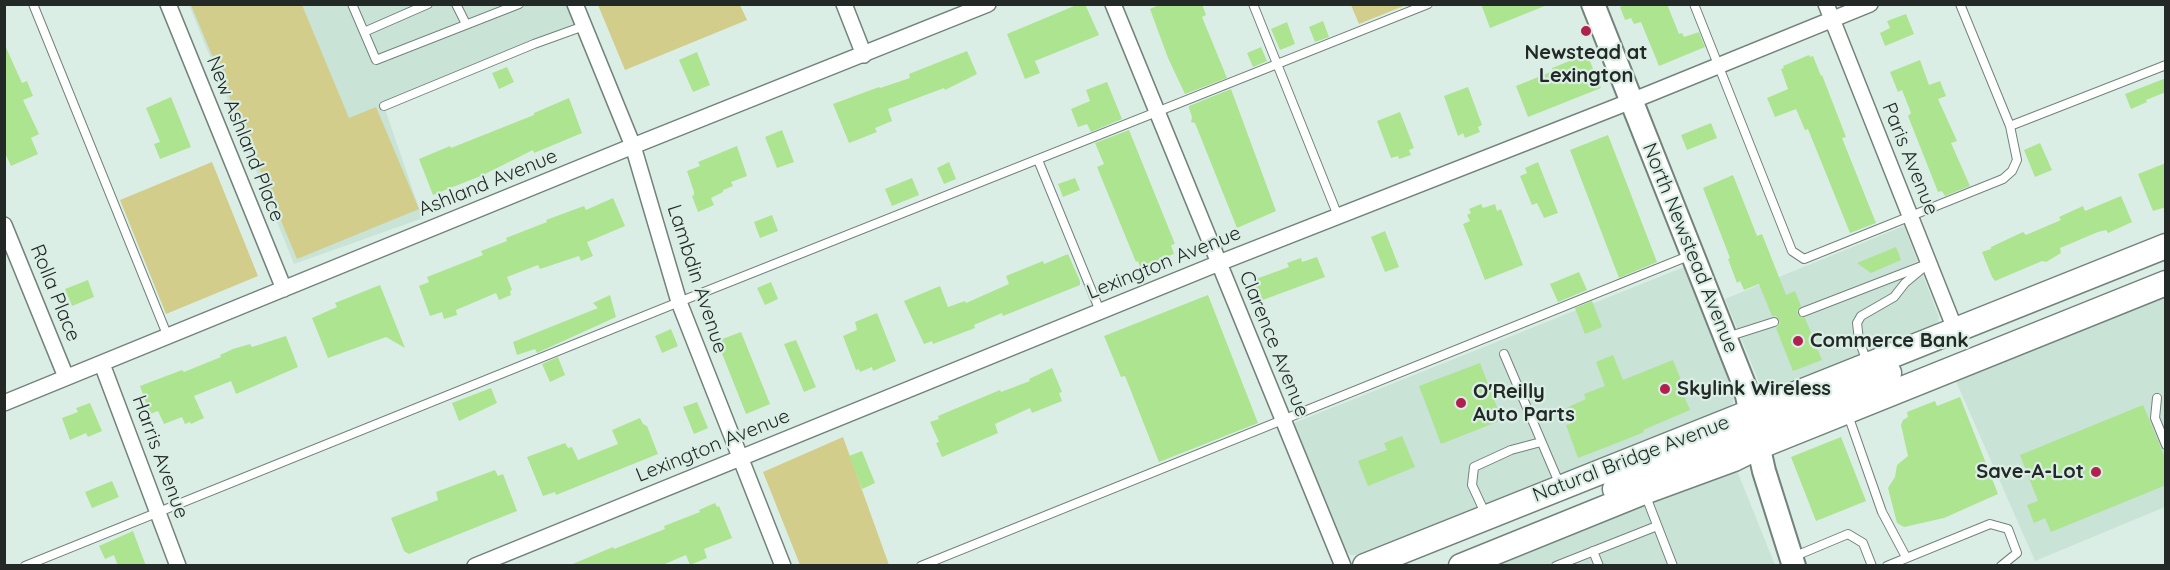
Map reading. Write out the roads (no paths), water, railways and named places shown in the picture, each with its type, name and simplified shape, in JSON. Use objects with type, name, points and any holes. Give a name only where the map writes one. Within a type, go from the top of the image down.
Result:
[{"type":"main road","name":"Natural Bridge Avenue","points":[[1365,566],[2166,246]]},
{"type":"main road","name":"Natural Bridge Avenue","points":[[1461,566],[1493,557],[1644,492],[1734,459],[1758,447],[2166,283]]},
{"type":"main road","points":[[1758,447],[1764,433],[1772,426],[1893,371],[1955,329]]},
{"type":"main road","points":[[1561,526],[1627,482],[1727,439],[1744,425],[1751,412]]},
{"type":"street","name":"New Ashland Place","points":[[168,4],[284,289]]},
{"type":"street","name":"Lambdin Avenue","points":[[575,4],[633,146],[679,302],[783,566]]},
{"type":"street","points":[[844,4],[864,55]]},
{"type":"street","name":"Ashland Avenue","points":[[4,403],[633,146],[988,4]]},
{"type":"street","name":"Clarence Avenue","points":[[1113,4],[1342,566]]},
{"type":"street","name":"North Newstead Avenue","points":[[1593,4],[1745,387],[1758,447],[1793,562]]},
{"type":"street","name":"Paris Avenue","points":[[1826,4],[1955,329]]},
{"type":"street","name":"Lexington Avenue","points":[[475,566],[1219,263],[1870,4]]},
{"type":"street","name":"Rolla Place","points":[[4,225],[66,377]]},
{"type":"street","name":"Harris Avenue","points":[[102,364],[178,566]]},
{"type":"lane","points":[[33,4],[168,337]]},
{"type":"lane","points":[[352,4],[376,60],[519,4]]},
{"type":"lane","points":[[364,32],[428,4]]},
{"type":"lane","points":[[456,4],[466,24]]},
{"type":"lane","points":[[1253,4],[1338,216]]},
{"type":"lane","points":[[25,566],[679,302],[1428,4]]},
{"type":"lane","points":[[1694,4],[1792,251],[1804,259],[2003,179],[2012,171],[2017,160],[2010,126],[1960,4]]},
{"type":"lane","points":[[384,106],[534,44],[584,26]]},
{"type":"lane","points":[[2010,126],[2166,65]]},
{"type":"lane","points":[[1038,160],[1100,311]]},
{"type":"lane","points":[[921,566],[1282,418],[1693,254]]},
{"type":"lane","points":[[1803,312],[1929,263]]},
{"type":"lane","points":[[1869,364],[1858,340],[1857,323],[1861,316],[1894,297],[1905,283],[1929,263]]},
{"type":"lane","points":[[1725,337],[1774,322]]},
{"type":"lane","points":[[1504,354],[1561,486]]},
{"type":"lane","points":[[2157,398],[2155,418],[2166,444]]},
{"type":"lane","points":[[1847,411],[1882,512],[1906,557]]},
{"type":"lane","points":[[1486,516],[1472,485],[1474,467],[1511,450],[1541,442]]},
{"type":"lane","points":[[1644,492],[1673,566]]},
{"type":"lane","points":[[1887,566],[1990,524],[2008,529],[2017,553],[2001,566]]},
{"type":"lane","points":[[1556,566],[1572,563],[1593,551],[1657,526]]},
{"type":"lane","points":[[1793,562],[1848,534],[1863,543],[1872,566]]},
{"type":"lane","points":[[1593,551],[1599,566]]},
{"type":"place","name":"Newstead at Lexington","points":[[1586,31]]},
{"type":"place","name":"Commerce Bank","points":[[1798,341]]},
{"type":"place","name":"Skylink Wireless","points":[[1665,389]]},
{"type":"place","name":"O'Reilly Auto Parts","points":[[1461,403]]},
{"type":"place","name":"Save-A-Lot","points":[[2096,472]]}]
